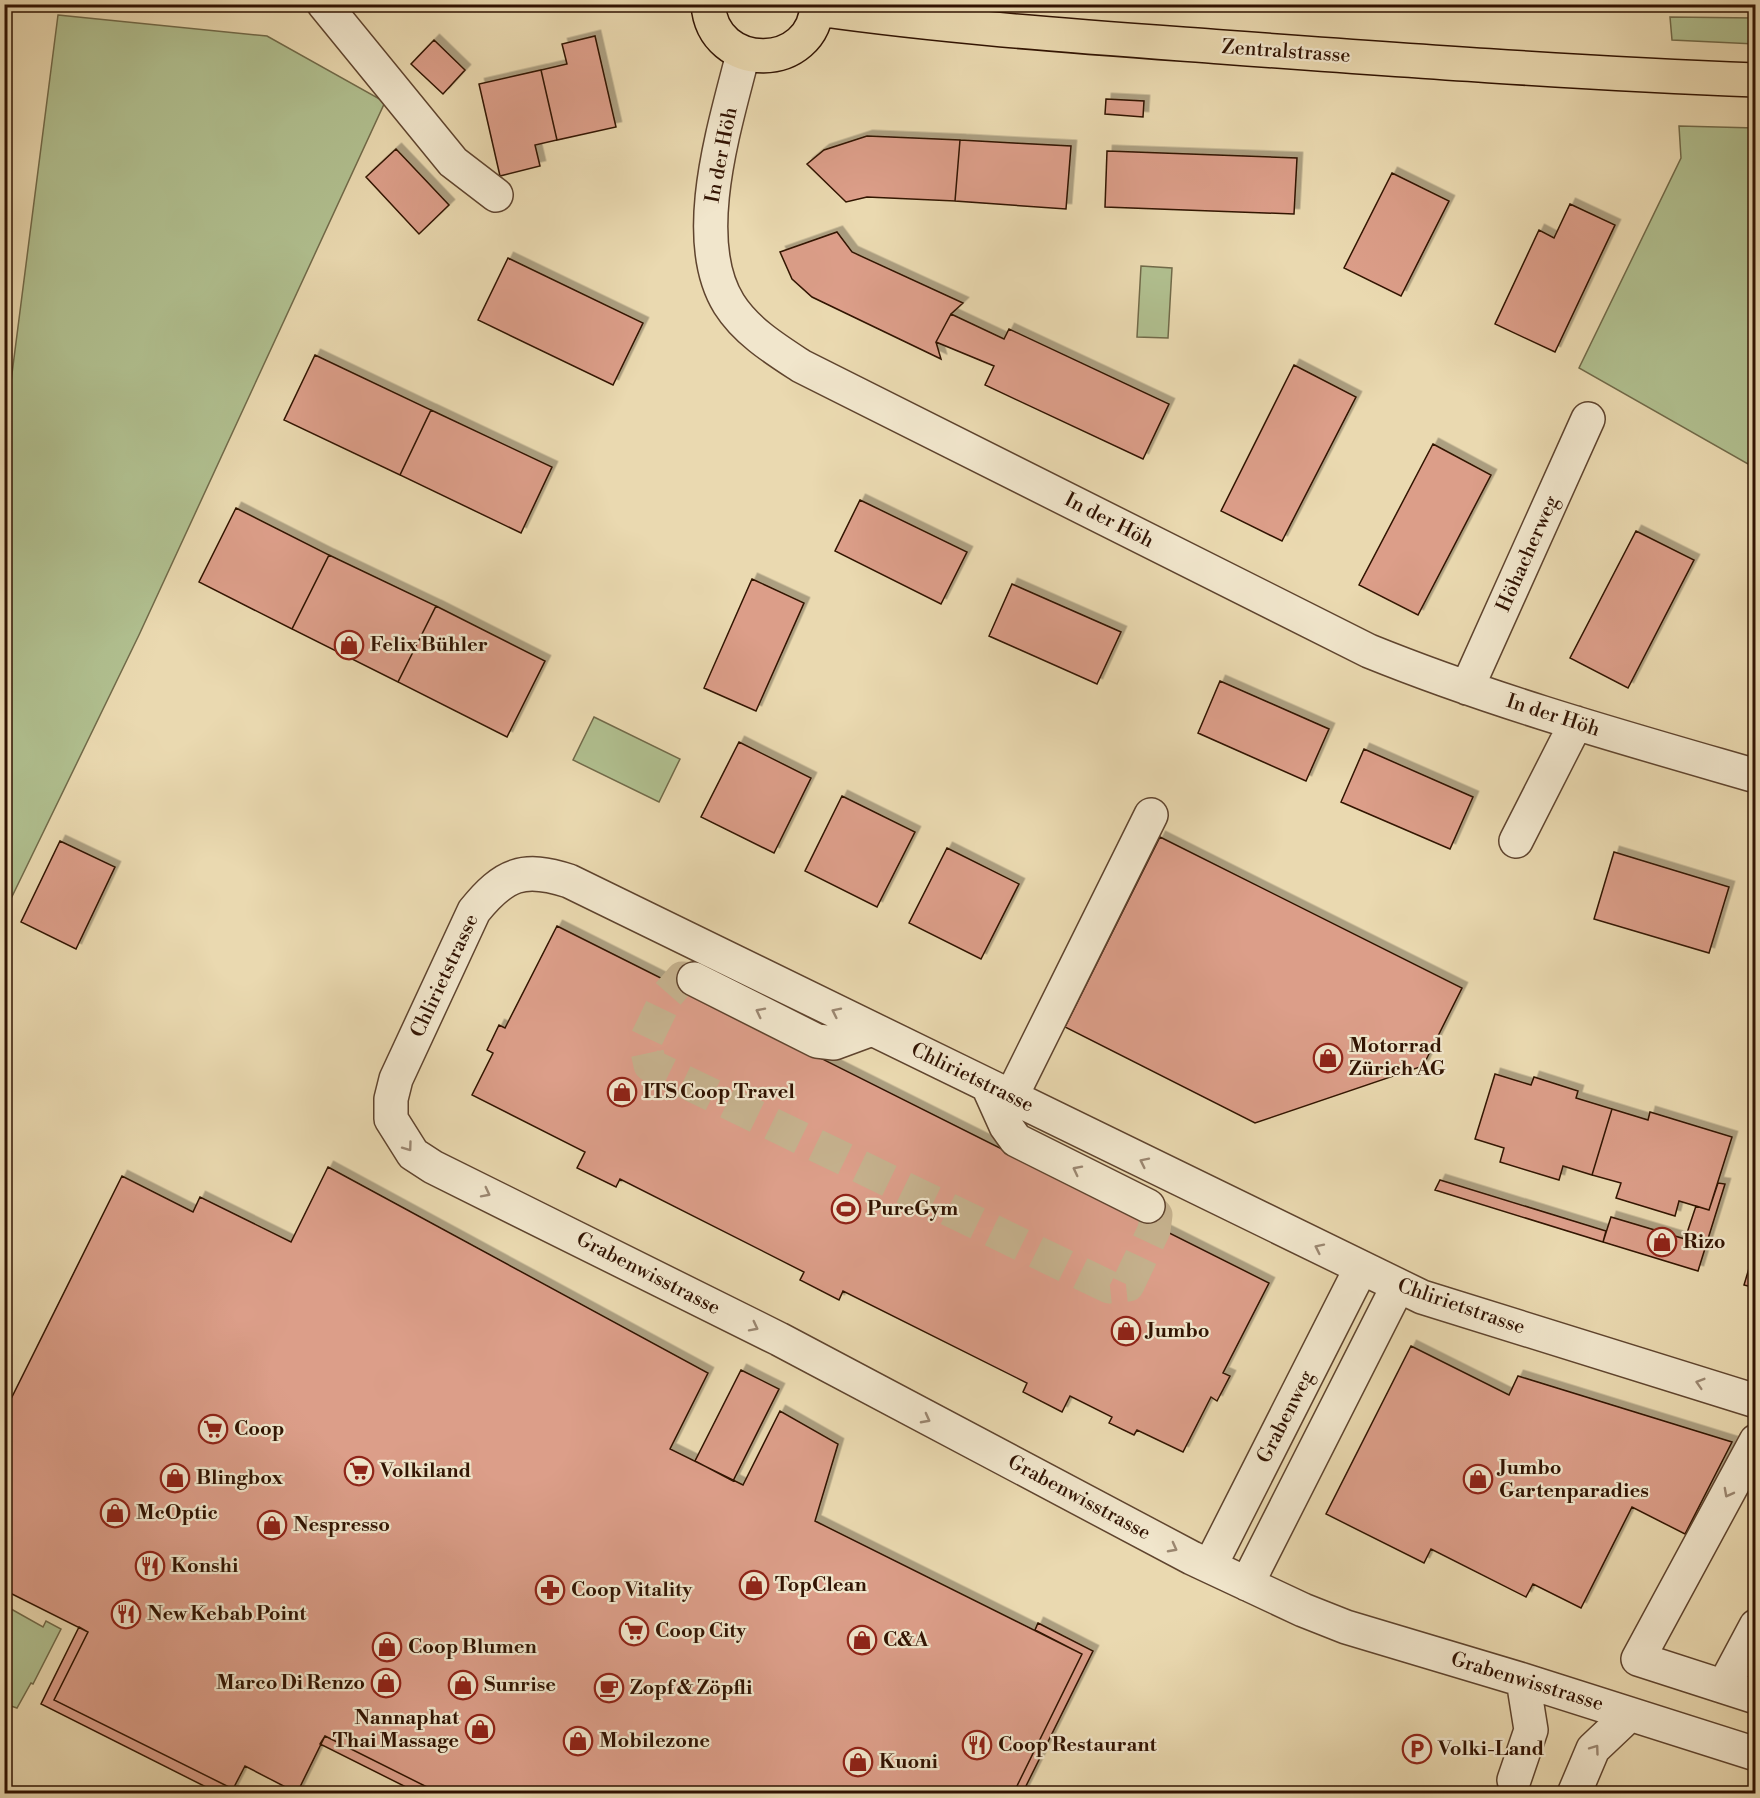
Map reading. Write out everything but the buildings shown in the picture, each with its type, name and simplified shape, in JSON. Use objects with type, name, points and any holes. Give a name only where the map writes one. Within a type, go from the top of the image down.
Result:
[{"type":"main road","points":[[708,4],[711,22],[719,36],[730,47],[743,54],[763,57],[782,54],[800,43],[811,28],[817,7]]},
{"type":"main road","name":"Zentralstrasse","points":[[817,7],[974,28],[1411,61],[1755,80]]},
{"type":"street","points":[[324,4],[453,162],[496,195]]},
{"type":"street","name":"In der Höh","points":[[743,54],[714,176],[710,219],[714,267],[728,303],[747,326],[776,350],[801,366],[1369,651],[1467,688],[1755,777]]},
{"type":"street","name":"Höhacherweg","points":[[1467,688],[1588,419]]},
{"type":"street","points":[[1516,841],[1576,723]]},
{"type":"street","points":[[1148,1206],[1016,1140],[1006,1126],[1000,1092],[1151,815]]},
{"type":"street","name":"Chlirietstrasse","points":[[434,1167],[413,1154],[392,1119],[391,1099],[396,1079],[474,911],[488,894],[510,878],[525,874],[547,874],[569,881],[1422,1297],[1755,1401]]},
{"type":"street","points":[[694,979],[817,1041],[834,1043],[872,1029]]},
{"type":"street","name":"Grabenwisstrasse","points":[[434,1167],[779,1340],[1247,1584],[1346,1627],[1753,1752]]},
{"type":"street","name":"Grabenweg","points":[[1210,1566],[1361,1268]]},
{"type":"street","points":[[1247,1584],[1398,1286]]},
{"type":"street","points":[[1755,1441],[1638,1659],[1755,1696]]},
{"type":"street","points":[[1724,1686],[1755,1626]]},
{"type":"street","points":[[1514,1780],[1532,1730],[1523,1680]]},
{"type":"street","points":[[1574,1794],[1593,1749],[1630,1714]]},
{"type":"green space","points":[[58,15],[267,36],[385,102],[139,635],[5,911],[4,436]]},
{"type":"green space","points":[[1670,17],[1755,18],[1755,44],[1672,40]]},
{"type":"green space","points":[[1679,126],[1755,128],[1755,468],[1579,368],[1681,158]]},
{"type":"green space","points":[[1141,266],[1172,268],[1168,338],[1137,337]]},
{"type":"green space","points":[[594,717],[680,759],[659,802],[573,760]]},
{"type":"green space","points":[[4,1605],[43,1627],[46,1621],[61,1629],[33,1684],[31,1683],[17,1708],[5,1704]]},
{"type":"tunnel","points":[[694,979],[682,978],[668,994],[645,1042],[650,1065],[1109,1287],[1128,1285],[1154,1230],[1156,1215],[1148,1206]]},
{"type":"place","name":"Felix Bühler","points":[[349,645]]},
{"type":"place","name":"Motorrad Zürich AG","points":[[1328,1058]]},
{"type":"place","name":"ITS Coop Travel","points":[[622,1092]]},
{"type":"place","name":"PureGym","points":[[846,1209]]},
{"type":"place","name":"Rizo","points":[[1662,1242]]},
{"type":"place","name":"Jumbo","points":[[1126,1331]]},
{"type":"place","name":"Coop","points":[[213,1429]]},
{"type":"place","name":"Volkiland","points":[[359,1471]]},
{"type":"place","name":"Blingbox","points":[[175,1478]]},
{"type":"place","name":"Jumbo Gartenparadies","points":[[1478,1479]]},
{"type":"place","name":"McOptic","points":[[115,1513]]},
{"type":"place","name":"Nespresso","points":[[272,1525]]},
{"type":"place","name":"Konshi","points":[[150,1566]]},
{"type":"place","name":"TopClean","points":[[754,1585]]},
{"type":"place","name":"Coop Vitality","points":[[550,1590]]},
{"type":"place","name":"New Kebab Point","points":[[126,1614]]},
{"type":"place","name":"Coop City","points":[[634,1631]]},
{"type":"place","name":"C&A","points":[[862,1640]]},
{"type":"place","name":"Coop Blumen","points":[[387,1647]]},
{"type":"place","name":"Marco Di Renzo","points":[[386,1683]]},
{"type":"place","name":"Sunrise","points":[[463,1685]]},
{"type":"place","name":"Zopf & Zöpfli","points":[[609,1688]]},
{"type":"place","name":"Nannaphat Thai Massage","points":[[480,1729]]},
{"type":"place","name":"Mobilezone","points":[[578,1741]]},
{"type":"place","name":"Coop Restaurant","points":[[977,1745]]},
{"type":"place","name":"Volki-Land","points":[[1417,1749]]},
{"type":"place","name":"Kuoni","points":[[858,1762]]}]
